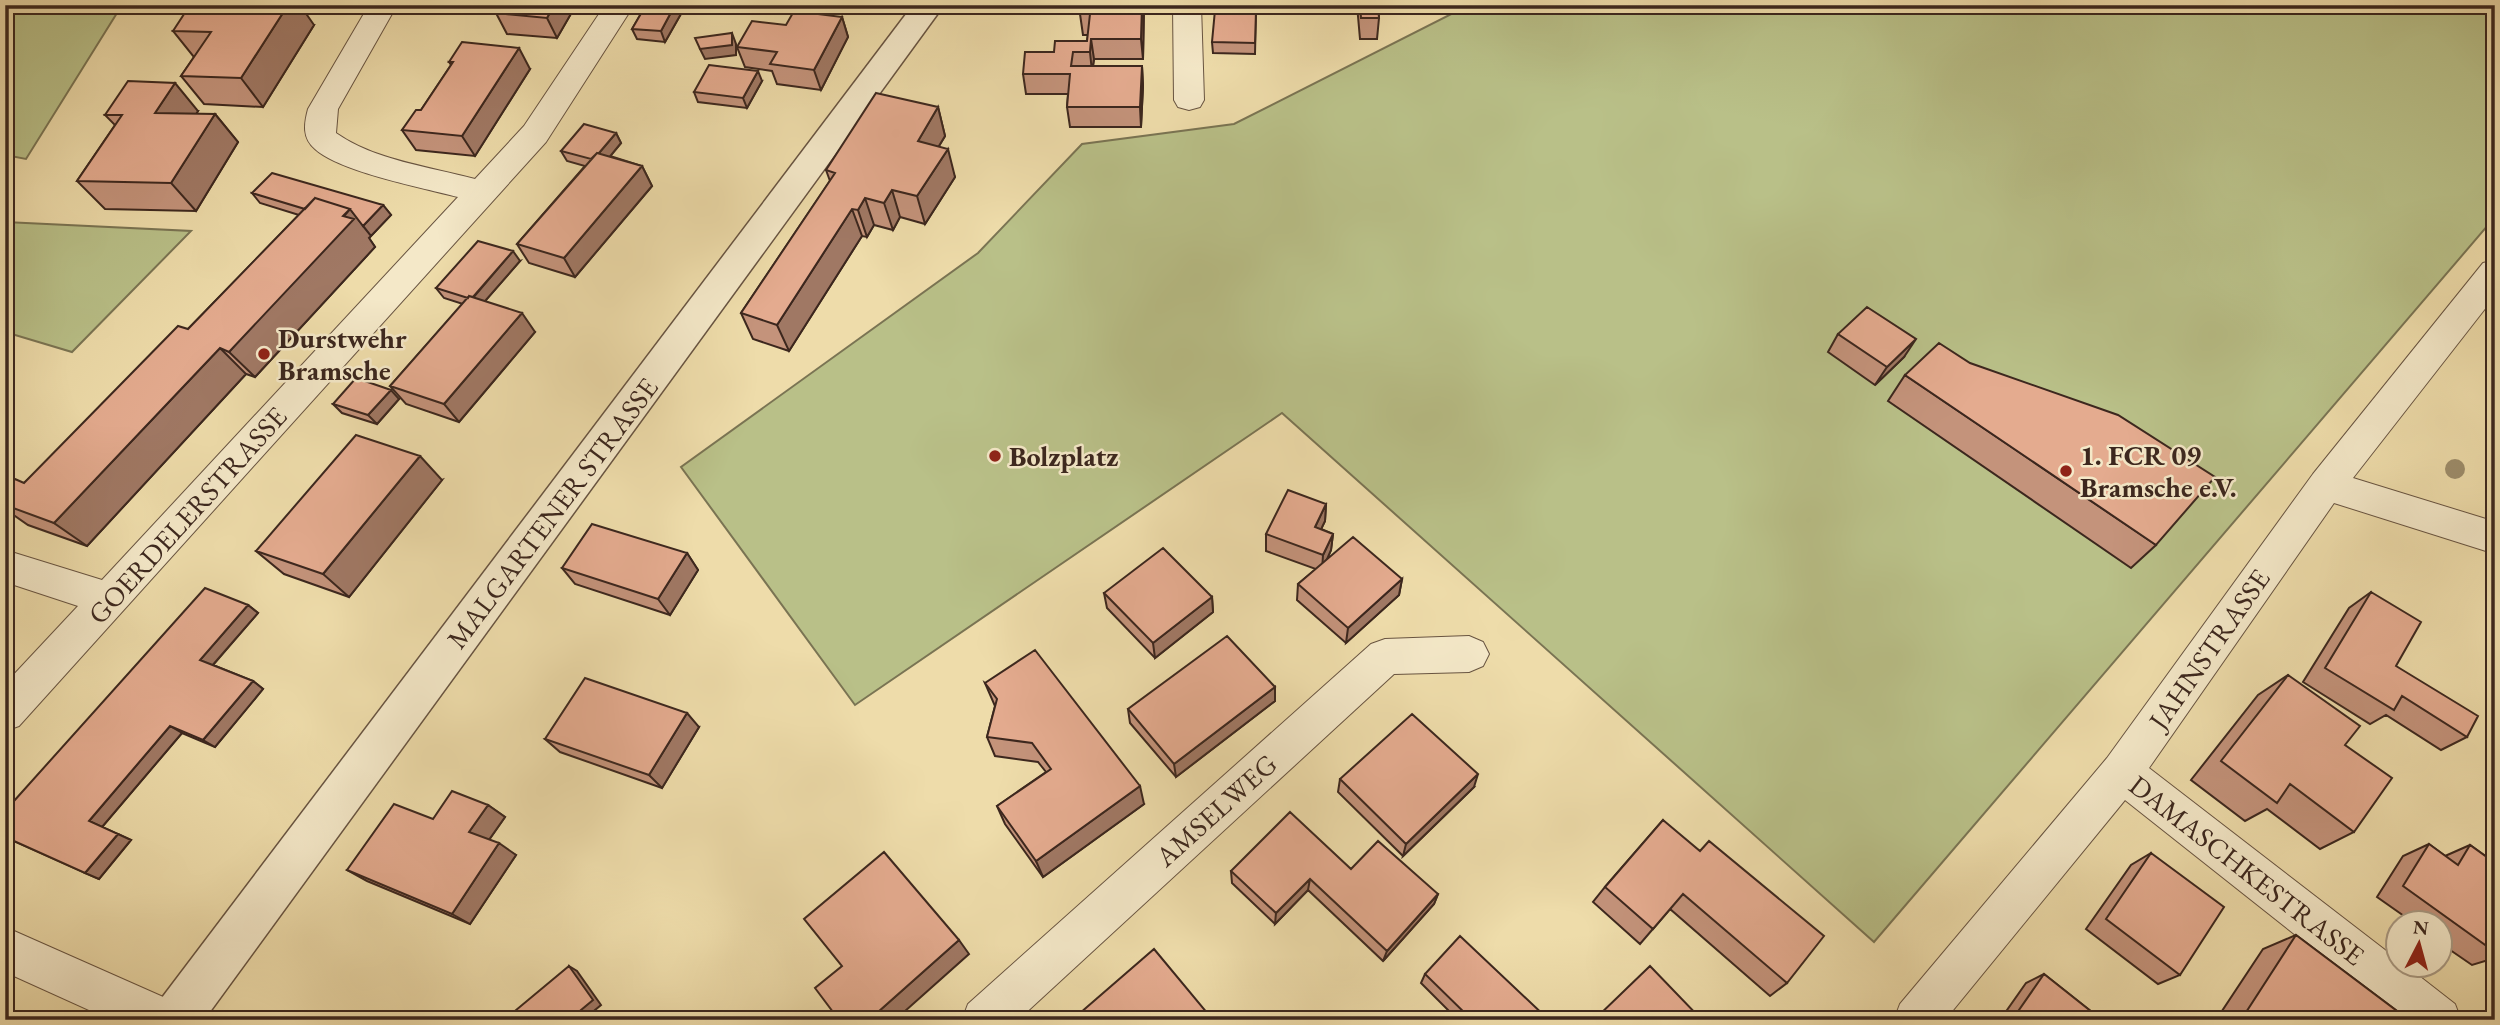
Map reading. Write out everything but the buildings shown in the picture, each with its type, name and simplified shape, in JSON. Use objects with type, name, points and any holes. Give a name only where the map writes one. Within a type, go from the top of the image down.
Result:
[{"type":"street","points":[[383,5],[323,109],[319,127],[323,139],[334,148],[373,162],[482,192]]},
{"type":"street","name":"GOERDELERSTRASSE","points":[[5,713],[535,134],[620,5]]},
{"type":"street","name":"MALGARTENER STRASSE","points":[[175,1020],[929,5]]},
{"type":"street","points":[[1187,5],[1189,100]]},
{"type":"street","name":"JAHNSTRASSE","points":[[1916,1020],[2122,772],[2326,485],[2495,272]]},
{"type":"street","points":[[2326,485],[2486,535],[2495,535]]},
{"type":"street","points":[[5,566],[110,599]]},
{"type":"street","name":"AMSELWEG","points":[[984,1020],[1385,657],[1469,654]]},
{"type":"street","name":"DAMASCHKESTRASSE","points":[[2122,772],[2439,1020]]},
{"type":"street","points":[[5,949],[163,1020]]},
{"type":"green space","points":[[5,5],[122,5],[26,159],[5,155]]},
{"type":"green space","points":[[1469,5],[2495,5],[2495,217],[1874,942],[1282,413],[855,705],[681,467],[978,253],[1082,144],[1234,124]]},
{"type":"green space","points":[[5,222],[191,231],[72,352],[5,332]]},
{"type":"place","name":"Durstwehr Bramsche","points":[[264,354]]},
{"type":"place","name":"Bolzplatz","points":[[995,456]]},
{"type":"place","name":"1. FCR 09 Bramsche e.V.","points":[[2066,471]]}]
